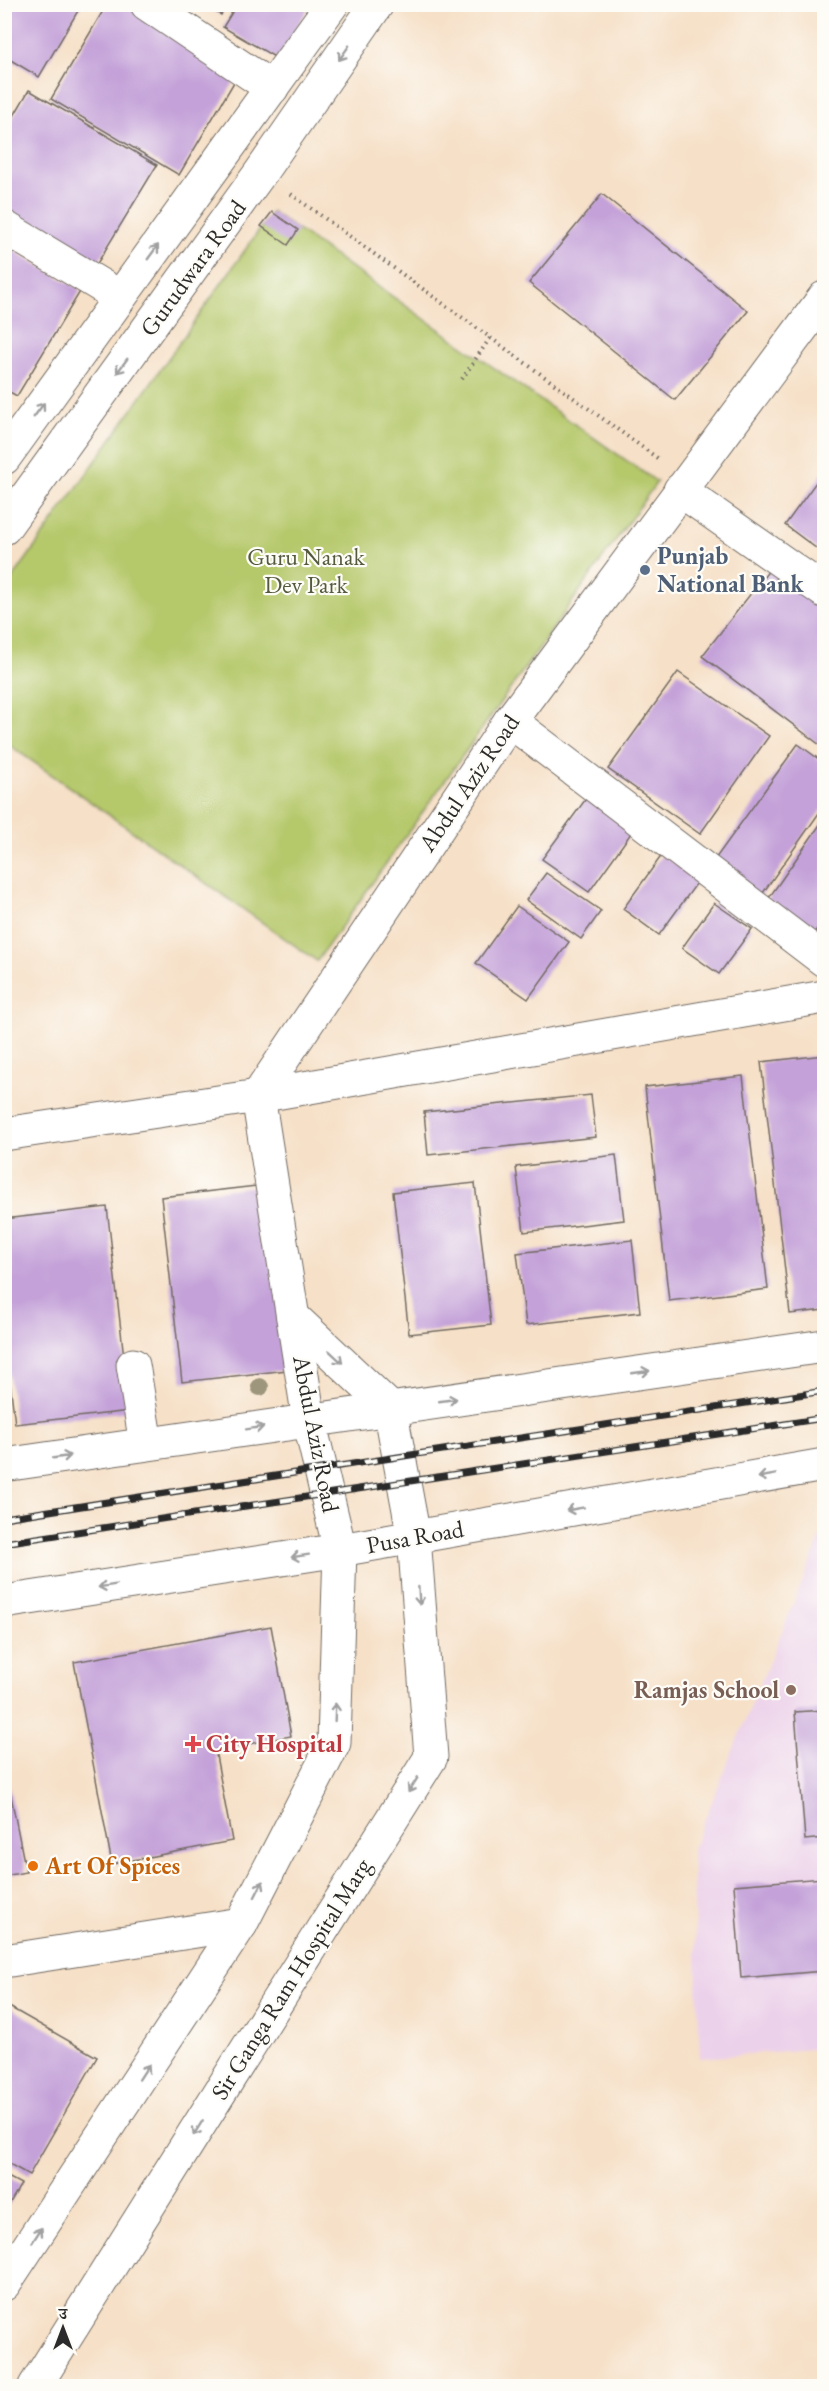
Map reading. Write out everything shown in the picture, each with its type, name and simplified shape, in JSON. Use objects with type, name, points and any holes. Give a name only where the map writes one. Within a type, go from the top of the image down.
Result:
[{"type":"street","points":[[147,4],[272,88]]},
{"type":"street","name":"Gurudwara Road","points":[[4,458],[332,4]]},
{"type":"street","name":"Gurudwara Road","points":[[4,528],[261,172],[377,4]]},
{"type":"street","points":[[4,227],[120,297]]},
{"type":"street","name":"Abdul Aziz Road","points":[[340,1550],[309,1420],[258,1096],[510,721],[825,298]]},
{"type":"street","points":[[685,486],[825,591]]},
{"type":"street","points":[[510,721],[825,960]]},
{"type":"street","points":[[4,1134],[258,1096],[825,997]]},
{"type":"street","name":"Abdul Aziz Road","points":[[293,1317],[390,1408]]},
{"type":"street","points":[[4,1465],[825,1346]]},
{"type":"street","points":[[133,1365],[146,1444]]},
{"type":"street","points":[[390,1408],[414,1537]]},
{"type":"street","name":"Pusa Road","points":[[4,1602],[340,1550],[825,1465]]},
{"type":"street","name":"Sir Ganga Ram Hospital Marg","points":[[35,2386],[431,1757],[414,1537]]},
{"type":"street","points":[[4,2284],[241,1924],[334,1743],[340,1550]]},
{"type":"street","points":[[4,1961],[241,1924]]},
{"type":"path","points":[[261,172],[490,338],[685,486]]},
{"type":"path","points":[[462,379],[490,338]]},
{"type":"shaded area","name":"Ramjas School","points":[[824,1529],[824,2048],[700,2058],[692,1850]]},
{"type":"green space","name":"Guru Nanak Dev Park","points":[[272,212],[657,482],[317,961],[5,742],[5,589]]},
{"type":"building","points":[[4,4],[82,4],[39,77],[4,56]]},
{"type":"building","points":[[107,4],[124,4],[240,72],[179,175],[51,99]]},
{"type":"building","points":[[237,4],[311,4],[278,59],[223,27]]},
{"type":"building","points":[[203,5],[227,5],[221,15]]},
{"type":"building","points":[[29,90],[157,165],[95,267],[5,213],[5,131]]},
{"type":"building","points":[[602,194],[748,311],[675,400],[529,283]]},
{"type":"building","points":[[272,212],[298,230],[288,245],[261,226]]},
{"type":"building","points":[[4,245],[81,290],[17,396],[4,389]]},
{"type":"building","points":[[824,471],[824,554],[785,525]]},
{"type":"building","points":[[770,569],[824,607],[824,748],[702,656]]},
{"type":"building","points":[[678,672],[769,736],[700,834],[608,769]]},
{"type":"building","points":[[798,744],[824,763],[824,806],[758,900],[710,866]]},
{"type":"building","points":[[588,796],[634,829],[589,892],[542,859]]},
{"type":"building","points":[[824,819],[824,918],[815,932],[768,899]]},
{"type":"building","points":[[662,855],[699,880],[659,935],[623,909]]},
{"type":"building","points":[[546,873],[601,911],[581,939],[526,900]]},
{"type":"building","points":[[714,903],[752,929],[719,974],[682,948]]},
{"type":"building","points":[[517,906],[569,942],[528,999],[476,963]]},
{"type":"building","points":[[824,1055],[824,1310],[790,1314],[761,1062]]},
{"type":"building","points":[[743,1076],[768,1289],[669,1301],[645,1087]]},
{"type":"building","points":[[591,1095],[596,1137],[428,1155],[424,1112]]},
{"type":"building","points":[[616,1155],[624,1220],[524,1232],[516,1167]]},
{"type":"building","points":[[475,1183],[491,1325],[409,1334],[393,1192]]},
{"type":"building","points":[[266,1185],[287,1370],[182,1382],[161,1197]]},
{"type":"building","points":[[107,1207],[130,1411],[15,1424],[4,1332],[4,1219]]},
{"type":"building","points":[[632,1240],[640,1312],[526,1325],[517,1253]]},
{"type":"building","points":[[271,1626],[291,1736],[215,1750],[232,1841],[112,1864],[74,1662]]},
{"type":"building","points":[[824,1710],[824,1838],[805,1840],[795,1712]]},
{"type":"building","points":[[4,1761],[26,1872],[4,1876]]},
{"type":"building","points":[[824,1878],[824,1971],[741,1978],[734,1885]]},
{"type":"building","points":[[4,2004],[97,2057],[29,2175],[4,2161]]},
{"type":"building","points":[[4,2175],[21,2184],[4,2213]]},
{"type":"railway","points":[[4,1518],[824,1391]]},
{"type":"railway","points":[[4,1543],[824,1418]]},
{"type":"place","name":"Punjab National Bank","points":[[645,570]]},
{"type":"place","name":"Ramjas School","points":[[791,1690]]},
{"type":"place","name":"City Hospital","points":[[193,1744]]},
{"type":"place","name":"Art Of Spices","points":[[33,1866]]}]
